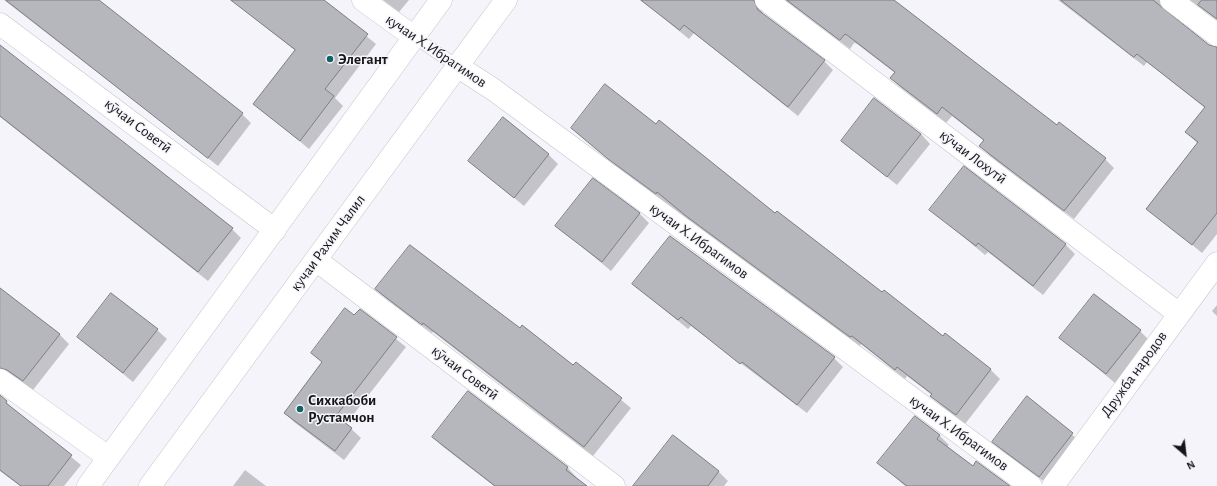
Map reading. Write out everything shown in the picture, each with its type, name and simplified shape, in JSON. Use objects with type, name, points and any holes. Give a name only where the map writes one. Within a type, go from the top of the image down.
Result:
[{"type":"street","name":"кучаи Х.Ибрагимов","points":[[363,0],[414,37]]},
{"type":"street","points":[[88,486],[441,0]]},
{"type":"street","name":"кучаи Рахим Чалил","points":[[150,486],[506,0]]},
{"type":"street","name":"кӯчаи Лохутӣ","points":[[766,0],[1179,314]]},
{"type":"street","points":[[1171,0],[1217,35]]},
{"type":"street","name":"кӯчаи Советӣ","points":[[0,24],[275,230]]},
{"type":"street","name":"кучаи Х.Ибрагимов","points":[[457,66],[494,90],[1031,486]]},
{"type":"street","name":"кӯчаи Советӣ","points":[[316,260],[614,486]]},
{"type":"street","name":"Дружба народов","points":[[1052,486],[1217,264]]},
{"type":"street","points":[[0,380],[108,457]]},
{"type":"lane","name":"кучаи Х.Ибрагимов","points":[[414,37],[457,66]]},
{"type":"building","points":[[6,0],[99,0],[243,113],[208,158]]},
{"type":"building","points":[[231,0],[324,0],[368,34],[325,89],[334,96],[300,141],[253,104],[295,50]]},
{"type":"building","points":[[641,0],[754,0],[758,10],[825,60],[788,107],[684,25],[680,30]]},
{"type":"building","points":[[787,0],[894,0],[1057,125],[1059,122],[1106,158],[1064,211],[979,146],[984,140],[942,107],[937,114],[890,78],[895,72],[847,35],[845,34],[840,40]]},
{"type":"building","points":[[1061,0],[1153,0],[1209,45],[1217,47],[1217,213],[1192,245],[1146,209],[1198,142],[1185,132],[1205,107],[1137,54],[1134,57]]},
{"type":"building","points":[[1202,0],[1217,0],[1217,19],[1198,5]]},
{"type":"building","points":[[0,45],[233,228],[198,272],[0,116]]},
{"type":"building","points":[[605,84],[656,124],[659,120],[775,213],[777,211],[882,292],[884,290],[943,336],[945,333],[991,369],[956,415],[930,396],[932,394],[897,367],[895,370],[852,336],[850,337],[686,216],[657,192],[656,194],[608,159],[571,128]]},
{"type":"building","points":[[874,98],[921,134],[887,177],[841,141]]},
{"type":"building","points":[[503,117],[549,154],[514,198],[468,161]]},
{"type":"building","points":[[964,166],[1066,244],[1033,286],[978,243],[976,246],[929,210]]},
{"type":"building","points":[[593,178],[640,213],[602,262],[555,226]]},
{"type":"building","points":[[670,236],[835,357],[797,405],[742,362],[740,364],[681,317],[678,320],[632,284]]},
{"type":"building","points":[[410,245],[520,328],[522,325],[573,365],[576,362],[622,398],[584,447],[423,323],[422,325],[375,289]]},
{"type":"building","points":[[0,288],[60,334],[23,381],[7,370],[0,368]]},
{"type":"building","points":[[111,293],[158,329],[123,373],[77,337]]},
{"type":"building","points":[[1094,294],[1141,330],[1106,374],[1059,338]]},
{"type":"building","points":[[345,308],[354,315],[360,309],[397,337],[336,416],[352,428],[335,451],[284,413],[322,362],[311,353]]},
{"type":"building","points":[[468,391],[568,467],[566,470],[587,486],[495,486],[432,437]]},
{"type":"building","points":[[0,395],[7,401],[6,403],[72,455],[48,486],[21,486],[0,470]]},
{"type":"building","points":[[1027,396],[1073,433],[1039,477],[992,442]]},
{"type":"building","points":[[915,416],[940,435],[937,439],[973,466],[976,461],[1010,486],[907,486],[877,463]]},
{"type":"building","points":[[673,435],[719,471],[708,486],[633,486]]},
{"type":"place","name":"Элегант","points":[[330,59]]},
{"type":"place","name":"Сихкабоби Рустамчон","points":[[300,409]]}]
